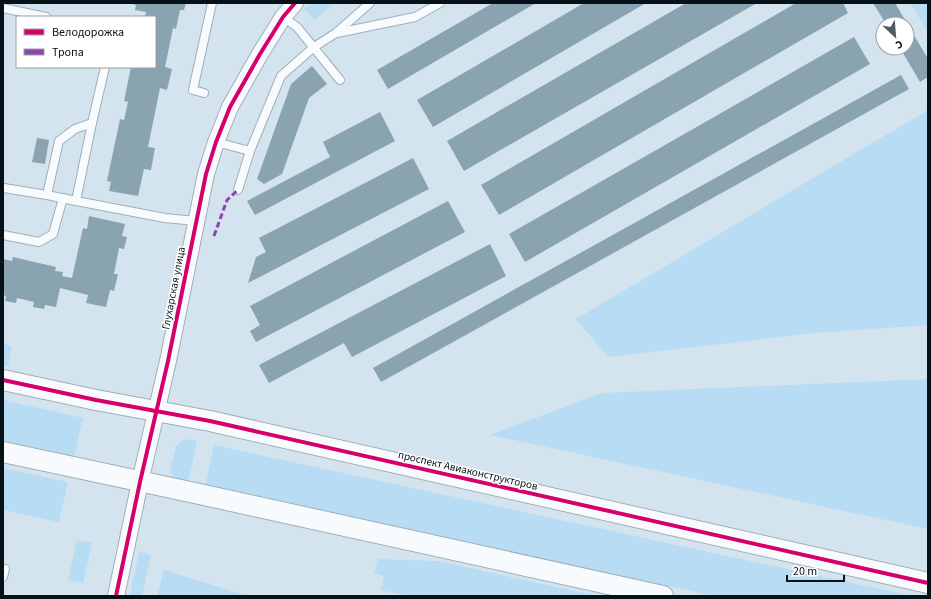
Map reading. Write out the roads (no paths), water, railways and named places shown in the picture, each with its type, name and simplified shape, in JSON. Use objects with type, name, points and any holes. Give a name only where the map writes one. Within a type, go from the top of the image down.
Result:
[{"type":"street","name":"Глухарская улица","points":[[116,596],[206,174],[216,142],[234,100],[283,17],[295,3]]},
{"type":"street","name":"проспект Авиаконструкторов","points":[[3,380],[210,422],[928,583]]},
{"type":"street","points":[[3,452],[663,596]]},
{"type":"lane","points":[[204,93],[193,90],[212,3]]},
{"type":"lane","points":[[238,190],[250,152],[281,76],[314,47],[336,34],[370,3]]},
{"type":"lane","points":[[336,34],[416,17],[440,3]]},
{"type":"lane","points":[[3,8],[41,16]]},
{"type":"lane","points":[[283,17],[297,27],[340,80]]},
{"type":"lane","points":[[76,201],[105,68]]},
{"type":"lane","points":[[47,195],[59,141],[75,129],[92,123]]},
{"type":"lane","points":[[216,142],[250,152]]},
{"type":"lane","points":[[4,188],[165,218],[196,221]]},
{"type":"lane","points":[[3,235],[39,242],[53,234],[63,198]]},
{"type":"lane","points":[[3,569],[5,569],[3,577]]}]
